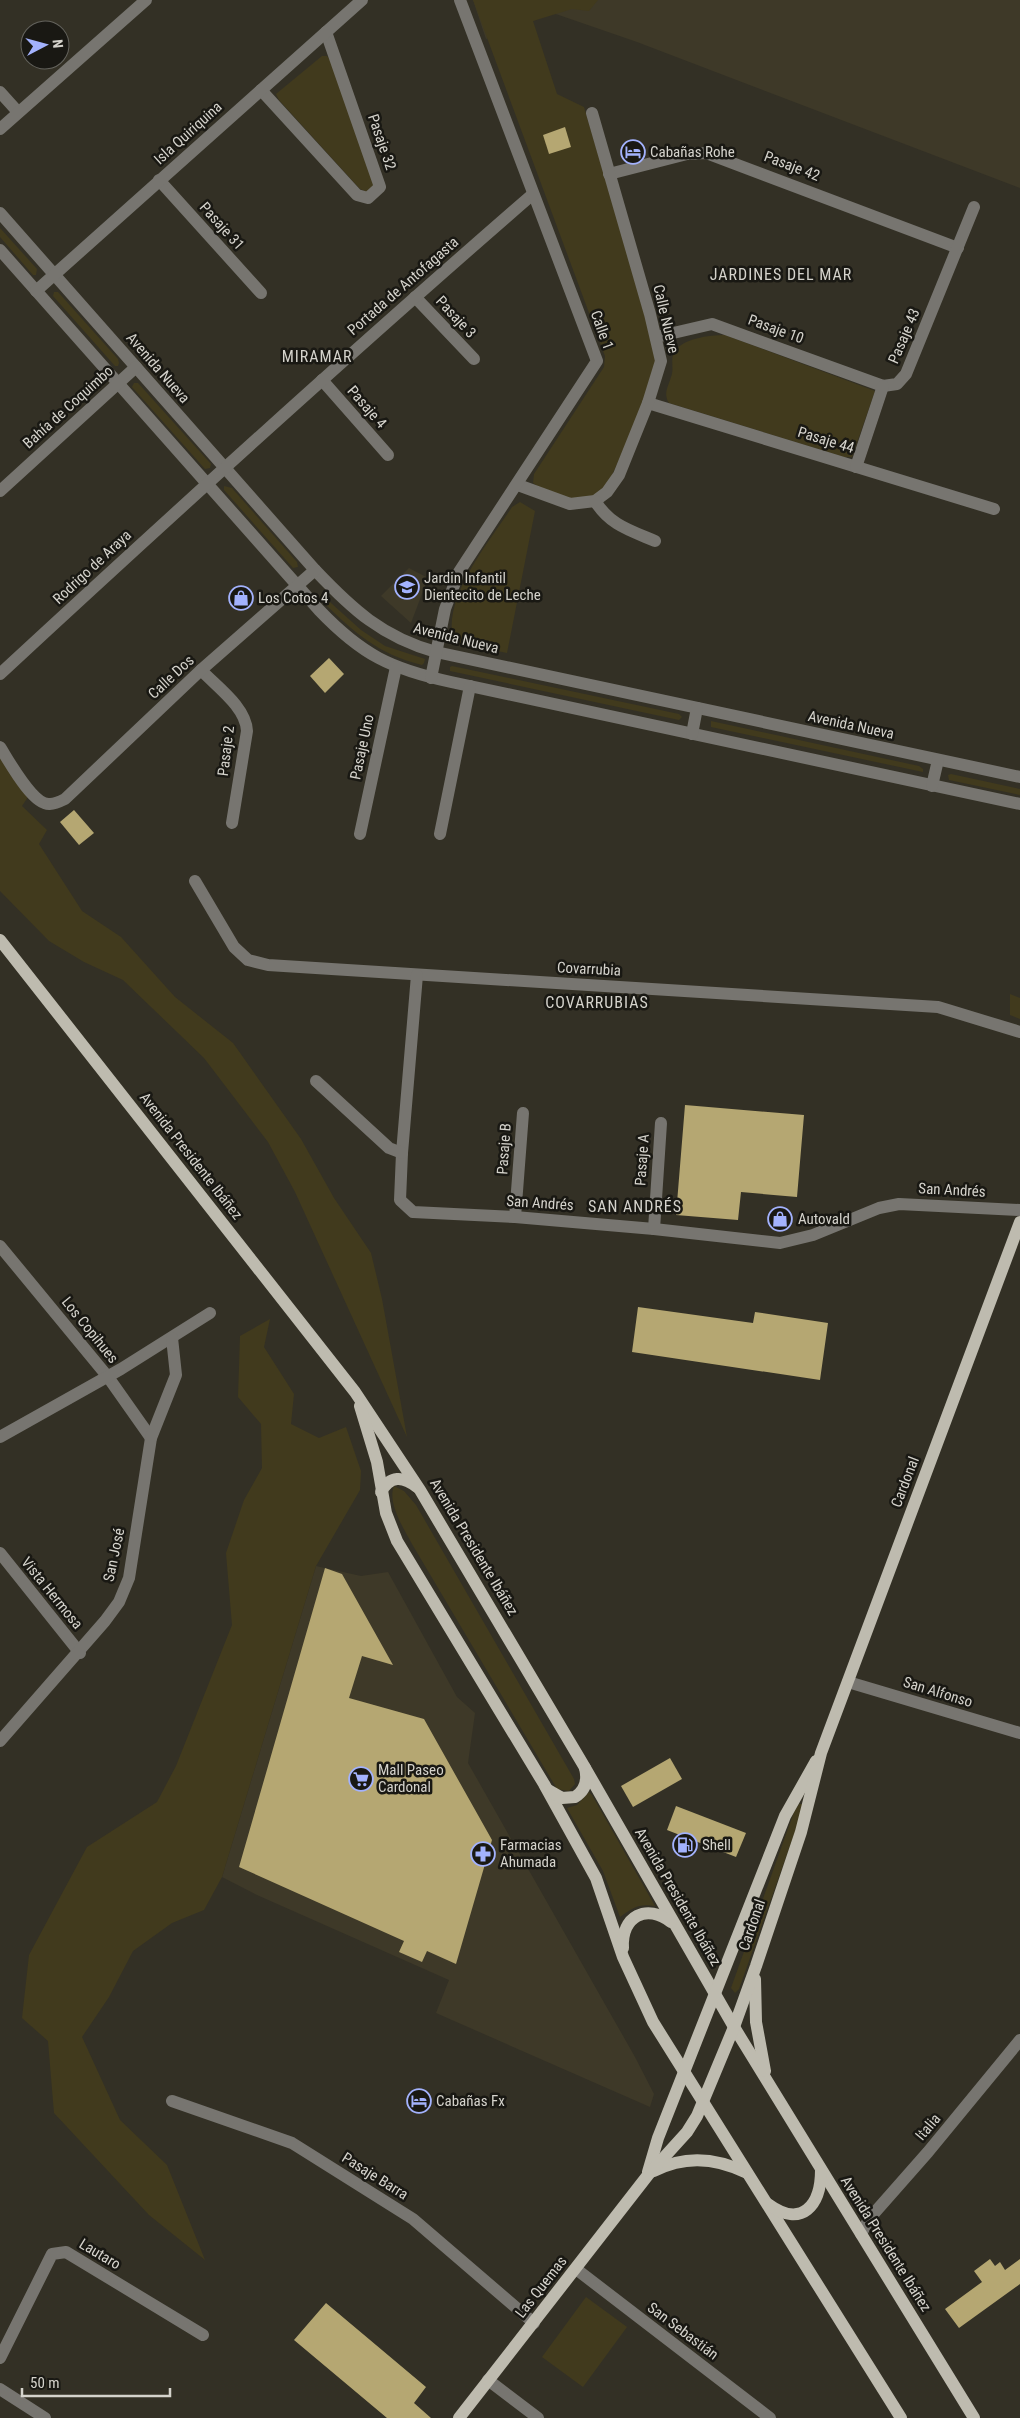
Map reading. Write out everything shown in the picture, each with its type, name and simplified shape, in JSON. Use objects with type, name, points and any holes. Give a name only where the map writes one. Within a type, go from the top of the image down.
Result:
[{"type":"main road","name":"Avenida Presidente Ibáñez","points":[[0,940],[355,1392],[420,1490],[584,1766],[734,2028],[974,2418]]},
{"type":"main road","name":"Cardonal","points":[[704,2103],[734,2028],[801,1832],[821,1753],[1020,1222]]},
{"type":"main road","name":"Avenida Presidente Ibáñez","points":[[355,1392],[374,1448],[386,1513],[397,1541],[544,1784],[596,1878],[623,1957],[653,2022],[901,2418]]},
{"type":"main road","points":[[381,1492],[389,1482],[400,1478],[405,1478],[420,1490]]},
{"type":"main road","name":"Cardonal","points":[[684,2073],[785,1816],[796,1793],[821,1753]]},
{"type":"main road","points":[[544,1784],[554,1796],[562,1798],[575,1797],[580,1794],[586,1782],[584,1766]]},
{"type":"main road","points":[[623,1957],[625,1930],[629,1922],[638,1915],[646,1913],[660,1914],[675,1925]]},
{"type":"main road","points":[[756,1966],[754,1992],[758,2035],[766,2072],[773,2092]]},
{"type":"main road","name":"Las Quemas","points":[[648,2175],[658,2138],[684,2073]]},
{"type":"main road","name":"Las Quemas","points":[[459,2418],[648,2175],[687,2132],[704,2103]]},
{"type":"main road","points":[[648,2175],[664,2166],[692,2160],[721,2162],[747,2173]]},
{"type":"main road","points":[[766,2202],[787,2213],[809,2209],[819,2194],[821,2170]]},
{"type":"street","points":[[0,129],[146,0]]},
{"type":"street","name":"Isla Quiriquina","points":[[36,291],[362,0]]},
{"type":"street","name":"Calle 1","points":[[431,678],[445,609],[459,572],[518,485],[597,361],[460,0]]},
{"type":"street","name":"Pasaje 32","points":[[261,90],[357,195],[368,198],[373,195],[378,190],[379,184],[326,32]]},
{"type":"street","points":[[0,92],[18,112]]},
{"type":"street","name":"Calle Nueve","points":[[592,113],[656,337],[661,361],[648,403],[619,475],[607,492],[595,501]]},
{"type":"street","name":"Pasaje 42","points":[[609,174],[687,154],[706,152],[958,248]]},
{"type":"street","name":"Pasaje 31","points":[[159,180],[261,293]]},
{"type":"street","name":"Portada de Antofagasta","points":[[207,484],[533,194]]},
{"type":"street","name":"Pasaje 43","points":[[883,386],[897,384],[906,374],[974,207]]},
{"type":"street","name":"Avenida Nueva","points":[[0,213],[314,570],[370,622],[401,640],[436,652],[1020,777]]},
{"type":"street","points":[[0,250],[297,585],[345,636],[369,654],[396,667],[431,678],[1020,804]]},
{"type":"street","name":"Pasaje 3","points":[[415,297],[474,360]]},
{"type":"street","name":"Pasaje 10","points":[[656,337],[712,324],[883,386]]},
{"type":"street","name":"Bahía de Coquimbo","points":[[0,491],[136,367]]},
{"type":"street","name":"Pasaje 4","points":[[322,380],[388,455]]},
{"type":"street","points":[[856,467],[883,386]]},
{"type":"street","name":"Pasaje 44","points":[[648,403],[994,509]]},
{"type":"street","name":"Rodrigo de Araya","points":[[0,674],[207,484]]},
{"type":"street","points":[[518,485],[570,504],[595,501],[605,516],[619,526],[655,541]]},
{"type":"street","name":"Calle Dos","points":[[0,748],[32,795],[39,801],[49,804],[65,799],[201,670],[314,570]]},
{"type":"street","name":"Pasaje Uno","points":[[360,834],[396,667]]},
{"type":"street","name":"Pasaje 2","points":[[201,670],[241,712],[246,721],[247,731],[232,823]]},
{"type":"street","points":[[440,834],[470,686]]},
{"type":"street","points":[[692,734],[697,708]]},
{"type":"street","points":[[932,786],[938,760]]},
{"type":"street","name":"Covarrubia","points":[[195,881],[234,947],[248,960],[268,965],[938,1007],[1020,1032]]},
{"type":"street","name":"San Andrés","points":[[416,975],[400,1200],[413,1212],[515,1217],[654,1229],[780,1243],[813,1235],[879,1208],[899,1204],[1020,1210]]},
{"type":"street","points":[[316,1080],[389,1148],[402,1154]]},
{"type":"street","name":"Pasaje B","points":[[515,1217],[523,1113]]},
{"type":"street","name":"Pasaje A","points":[[654,1229],[661,1123]]},
{"type":"street","name":"Los Copihues","points":[[0,1246],[108,1377],[151,1438]]},
{"type":"street","points":[[0,1437],[108,1377],[210,1314]]},
{"type":"street","name":"San José","points":[[0,1741],[80,1653],[119,1602],[130,1578],[151,1438],[176,1375],[172,1338]]},
{"type":"street","name":"Vista Hermosa","points":[[0,1553],[80,1653]]},
{"type":"street","name":"San Alfonso","points":[[848,1682],[1020,1733]]},
{"type":"street","name":"Italia","points":[[861,2234],[869,2219],[928,2152],[1020,2040]]},
{"type":"street","name":"Pasaje Barra","points":[[172,2101],[292,2144],[413,2219],[534,2323]]},
{"type":"street","name":"Lautaro","points":[[0,2358],[52,2254],[66,2252],[203,2335]]},
{"type":"street","name":"San Sebastián","points":[[576,2269],[770,2418]]},
{"type":"street","points":[[488,2380],[538,2418]]},
{"type":"street","points":[[0,2389],[45,2418]]},
{"type":"shaded area","points":[[473,0],[1020,0],[1020,188],[637,42],[553,13],[486,39]]},
{"type":"shaded area","points":[[473,0],[598,0],[589,11],[572,9],[533,21],[557,94],[584,107],[653,338],[657,361],[645,402],[608,484],[593,496],[572,499],[548,493],[533,483],[534,474],[604,367],[605,356]]},
{"type":"shaded area","points":[[322,56],[327,56],[333,64],[374,182],[373,188],[367,192],[360,189],[279,100],[276,94]]},
{"type":"shaded area","points":[[0,228],[37,269],[36,275],[33,275],[0,237]]},
{"type":"shaded area","points":[[54,292],[58,292],[118,359],[118,366],[115,366],[53,296]]},
{"type":"shaded area","points":[[725,335],[875,391],[852,457],[844,457],[669,403],[666,397],[672,374],[673,355],[676,349],[688,341]]},
{"type":"shaded area","points":[[134,383],[138,383],[211,464],[210,468],[205,469],[132,387]]},
{"type":"shaded area","points":[[224,486],[232,488],[297,562],[298,567],[293,568],[224,490]]},
{"type":"shaded area","points":[[520,502],[535,511],[507,653],[459,643],[453,639],[452,622],[461,587],[481,552],[512,507]]},
{"type":"shaded area","name":"Jardin Infantil Dientecito de Leche","points":[[409,568],[428,578],[411,623],[381,596]]},
{"type":"shaded area","points":[[321,594],[361,630],[385,646],[425,659],[424,663],[422,665],[392,655],[368,641],[323,602],[320,597]]},
{"type":"shaded area","points":[[452,666],[679,714],[682,717],[679,720],[450,671]]},
{"type":"shaded area","points":[[711,721],[919,766],[923,769],[923,772],[711,727]]},
{"type":"shaded area","points":[[0,756],[28,797],[22,806],[47,830],[39,844],[82,911],[121,937],[175,997],[233,1043],[301,1139],[334,1198],[371,1253],[382,1299],[407,1437],[295,1192],[268,1142],[204,1058],[123,980],[84,962],[49,941],[0,891]]},
{"type":"shaded area","points":[[951,774],[1020,789],[1020,795],[949,780],[948,775]]},
{"type":"shaded area","points":[[1010,994],[1020,998],[1020,1019],[1010,1015]]},
{"type":"shaded area","points":[[270,1319],[264,1347],[294,1394],[291,1424],[319,1438],[346,1427],[361,1471],[360,1490],[316,1566],[222,1877],[204,1910],[172,1923],[133,1951],[109,1997],[82,2037],[120,2120],[167,2165],[205,2260],[149,2215],[54,2113],[48,2041],[22,2018],[29,1955],[87,1847],[157,1802],[176,1766],[232,1625],[226,1553],[244,1500],[262,1468],[261,1424],[238,1397],[240,1336]]},
{"type":"shaded area","points":[[394,1486],[404,1491],[416,1505],[574,1779],[575,1784],[569,1791],[557,1789],[412,1544],[395,1508],[392,1493]]},
{"type":"shaded area","points":[[316,1566],[361,1576],[388,1572],[457,1697],[475,1713],[468,1763],[635,2057],[654,2094],[650,2107],[436,2013],[449,1980],[257,1895],[222,1877]]},
{"type":"shaded area","points":[[589,1792],[655,1906],[644,1905],[636,1907],[620,1917],[603,1871],[567,1808],[577,1805]]},
{"type":"shaded area","points":[[799,1804],[804,1804],[796,1829],[739,1989],[735,1993],[731,1988],[794,1812]]},
{"type":"shaded area","points":[[586,2297],[627,2327],[583,2387],[542,2357]]},
{"type":"building","points":[[565,127],[571,147],[549,154],[543,135]]},
{"type":"building","points":[[329,658],[344,674],[325,693],[310,676]]},
{"type":"building","points":[[74,810],[94,833],[79,845],[60,822]]},
{"type":"building","points":[[685,1105],[804,1115],[797,1197],[741,1192],[738,1220],[676,1215]]},
{"type":"building","points":[[638,1307],[753,1323],[755,1312],[828,1323],[820,1380],[632,1352]]},
{"type":"building","name":"Mall Paseo Cardonal","points":[[325,1568],[342,1574],[393,1665],[362,1656],[349,1698],[424,1719],[492,1840],[456,1964],[427,1951],[422,1962],[399,1952],[404,1941],[239,1867]]},
{"type":"building","points":[[670,1758],[682,1779],[633,1807],[621,1786]]},
{"type":"building","points":[[676,1806],[746,1833],[736,1857],[667,1830]]},
{"type":"building","points":[[990,2259],[995,2266],[1000,2262],[1005,2270],[1020,2259],[1020,2284],[959,2328],[945,2309],[982,2282],[974,2271]]},
{"type":"building","points":[[326,2303],[426,2387],[414,2403],[431,2418],[387,2418],[294,2340]]},
{"type":"place","name":"Cabañas Rohe","points":[[633,152]]},
{"type":"place","name":"Jardin Infantil Dientecito de Leche","points":[[407,587]]},
{"type":"place","name":"Los Cotos 4","points":[[241,598]]},
{"type":"place","name":"Autovald","points":[[780,1219]]},
{"type":"place","name":"Mall Paseo Cardonal","points":[[361,1779]]},
{"type":"place","name":"Shell","points":[[685,1845]]},
{"type":"place","name":"Farmacias Ahumada","points":[[483,1854]]},
{"type":"place","name":"Cabañas Fx","points":[[419,2101]]},
{"type":"district","name":"JARDINES DEL MAR","points":[[781,274]]},
{"type":"district","name":"MIRAMAR","points":[[317,356]]},
{"type":"district","name":"COVARRUBIAS","points":[[597,1002]]},
{"type":"district","name":"SAN ANDRÉS","points":[[635,1206]]}]
